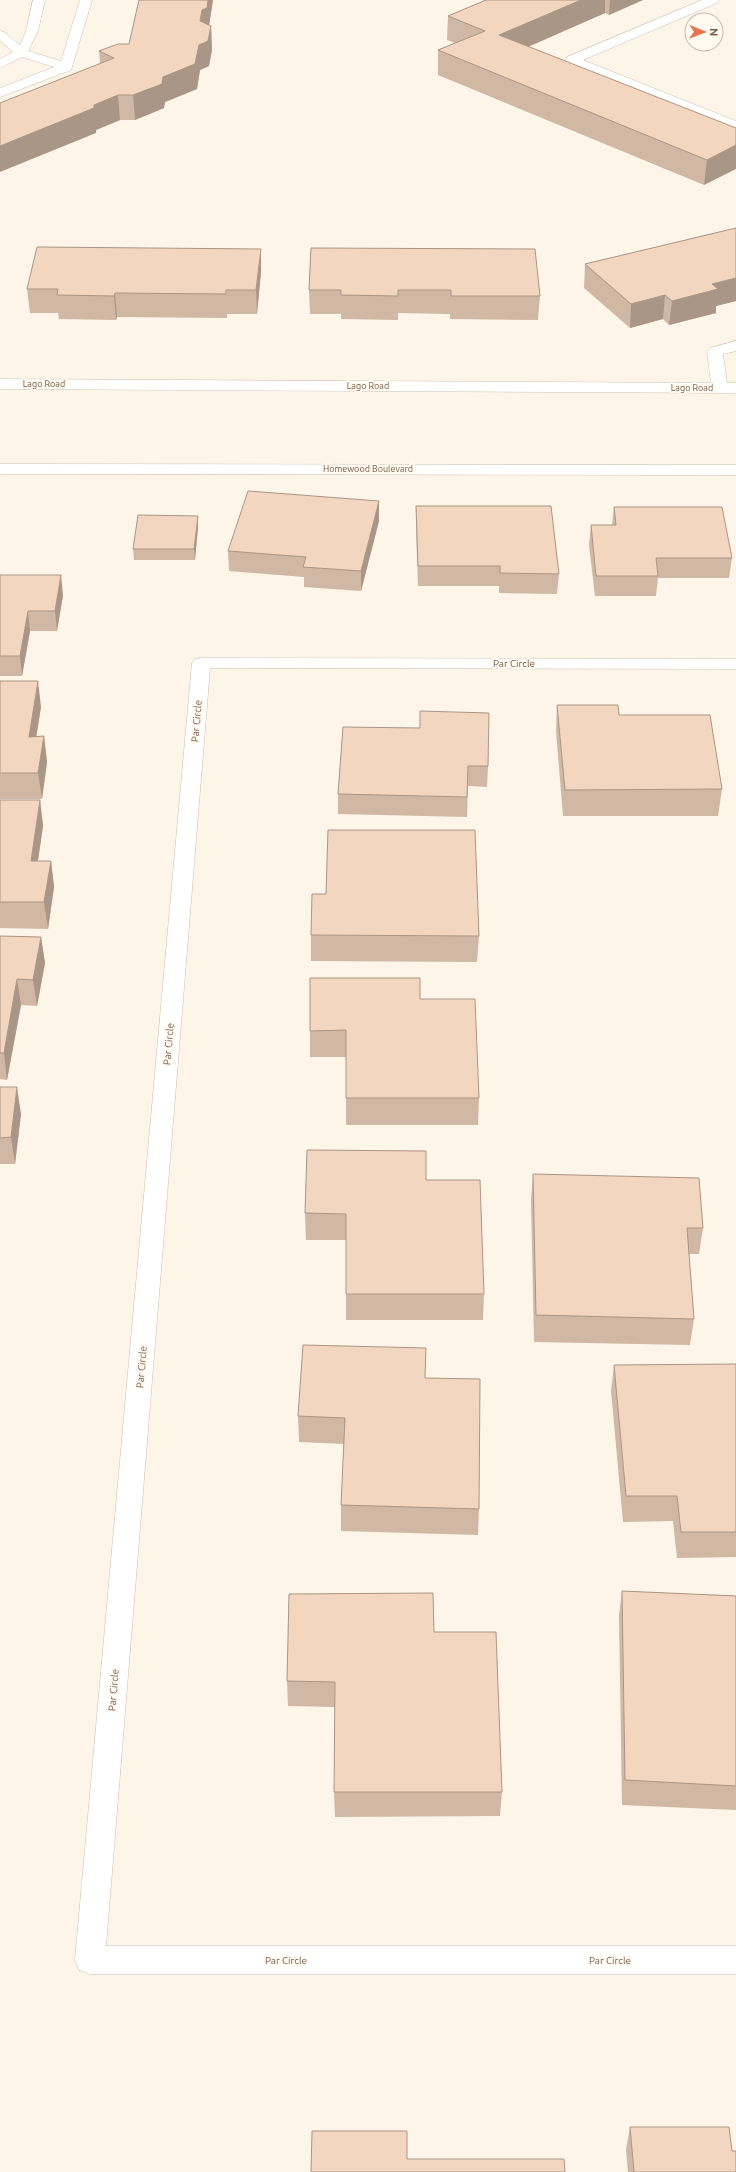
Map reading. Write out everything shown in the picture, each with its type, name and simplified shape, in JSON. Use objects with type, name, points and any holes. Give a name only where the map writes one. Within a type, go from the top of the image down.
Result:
[{"type":"street","points":[[0,64],[22,52],[29,42],[39,0]]},
{"type":"street","points":[[66,67],[86,0]]},
{"type":"street","points":[[713,0],[572,60],[736,126]]},
{"type":"street","points":[[0,35],[22,52],[66,67]]},
{"type":"street","points":[[0,93],[66,67]]},
{"type":"street","points":[[720,388],[715,351],[736,346]]},
{"type":"street","name":"Lago Road","points":[[0,384],[736,388]]},
{"type":"street","name":"Homewood Boulevard","points":[[0,469],[736,470]]},
{"type":"street","name":"Par Circle","points":[[736,664],[201,663],[90,1960],[736,1960]]},
{"type":"building","points":[[139,0],[208,0],[207,8],[202,10],[200,21],[211,26],[208,41],[199,45],[195,64],[163,77],[162,84],[133,95],[118,95],[94,105],[94,108],[0,146],[0,103],[114,58],[99,51],[118,44],[129,44]]},
{"type":"building","points":[[486,0],[581,0],[499,35],[736,128],[736,145],[707,160],[438,50],[485,31],[448,16]]},
{"type":"building","points":[[736,228],[736,278],[712,284],[718,289],[672,301],[665,295],[631,304],[585,264]]},
{"type":"building","points":[[37,247],[261,249],[256,290],[226,290],[226,294],[115,293],[114,296],[57,295],[58,289],[27,289]]},
{"type":"building","points":[[311,248],[535,249],[540,296],[451,296],[451,290],[398,290],[398,296],[341,295],[341,290],[309,290]]},
{"type":"building","points":[[248,491],[379,501],[361,571],[303,567],[306,557],[228,551]]},
{"type":"building","points":[[416,506],[551,506],[559,574],[500,573],[500,566],[418,566]]},
{"type":"building","points":[[614,507],[722,507],[732,558],[656,558],[658,576],[596,576],[591,525],[616,525]]},
{"type":"building","points":[[138,515],[198,516],[194,549],[133,549]]},
{"type":"building","points":[[0,575],[61,575],[55,611],[28,611],[20,656],[0,656]]},
{"type":"building","points":[[0,681],[38,681],[29,737],[44,736],[38,773],[0,773]]},
{"type":"building","points":[[557,705],[618,705],[619,715],[710,715],[722,789],[565,790]]},
{"type":"building","points":[[420,711],[489,713],[488,766],[468,766],[467,797],[338,794],[343,727],[420,728]]},
{"type":"building","points":[[0,800],[40,800],[31,861],[51,861],[44,902],[0,902]]},
{"type":"building","points":[[328,830],[475,830],[479,936],[311,935],[312,894],[326,894]]},
{"type":"building","points":[[0,936],[41,937],[33,980],[17,979],[4,1053],[0,1053]]},
{"type":"building","points":[[310,978],[420,978],[420,999],[475,999],[479,1098],[346,1098],[346,1030],[310,1031]]},
{"type":"building","points":[[0,1087],[17,1087],[11,1137],[0,1138]]},
{"type":"building","points":[[307,1150],[426,1151],[426,1180],[480,1180],[484,1294],[346,1294],[346,1214],[305,1213]]},
{"type":"building","points":[[533,1174],[699,1178],[703,1228],[687,1228],[694,1319],[536,1315]]},
{"type":"building","points":[[303,1345],[426,1348],[425,1378],[480,1379],[479,1509],[341,1505],[345,1418],[298,1416]]},
{"type":"building","points":[[736,1364],[736,1532],[681,1532],[677,1496],[626,1496],[614,1365]]},
{"type":"building","points":[[622,1591],[736,1596],[736,1786],[625,1780]]},
{"type":"building","points":[[433,1593],[434,1632],[496,1632],[502,1792],[334,1792],[335,1682],[287,1681],[289,1594]]},
{"type":"building","points":[[630,2127],[729,2127],[732,2151],[736,2151],[736,2172],[634,2172]]},
{"type":"building","points":[[312,2131],[407,2131],[407,2159],[564,2159],[565,2172],[311,2172]]}]
